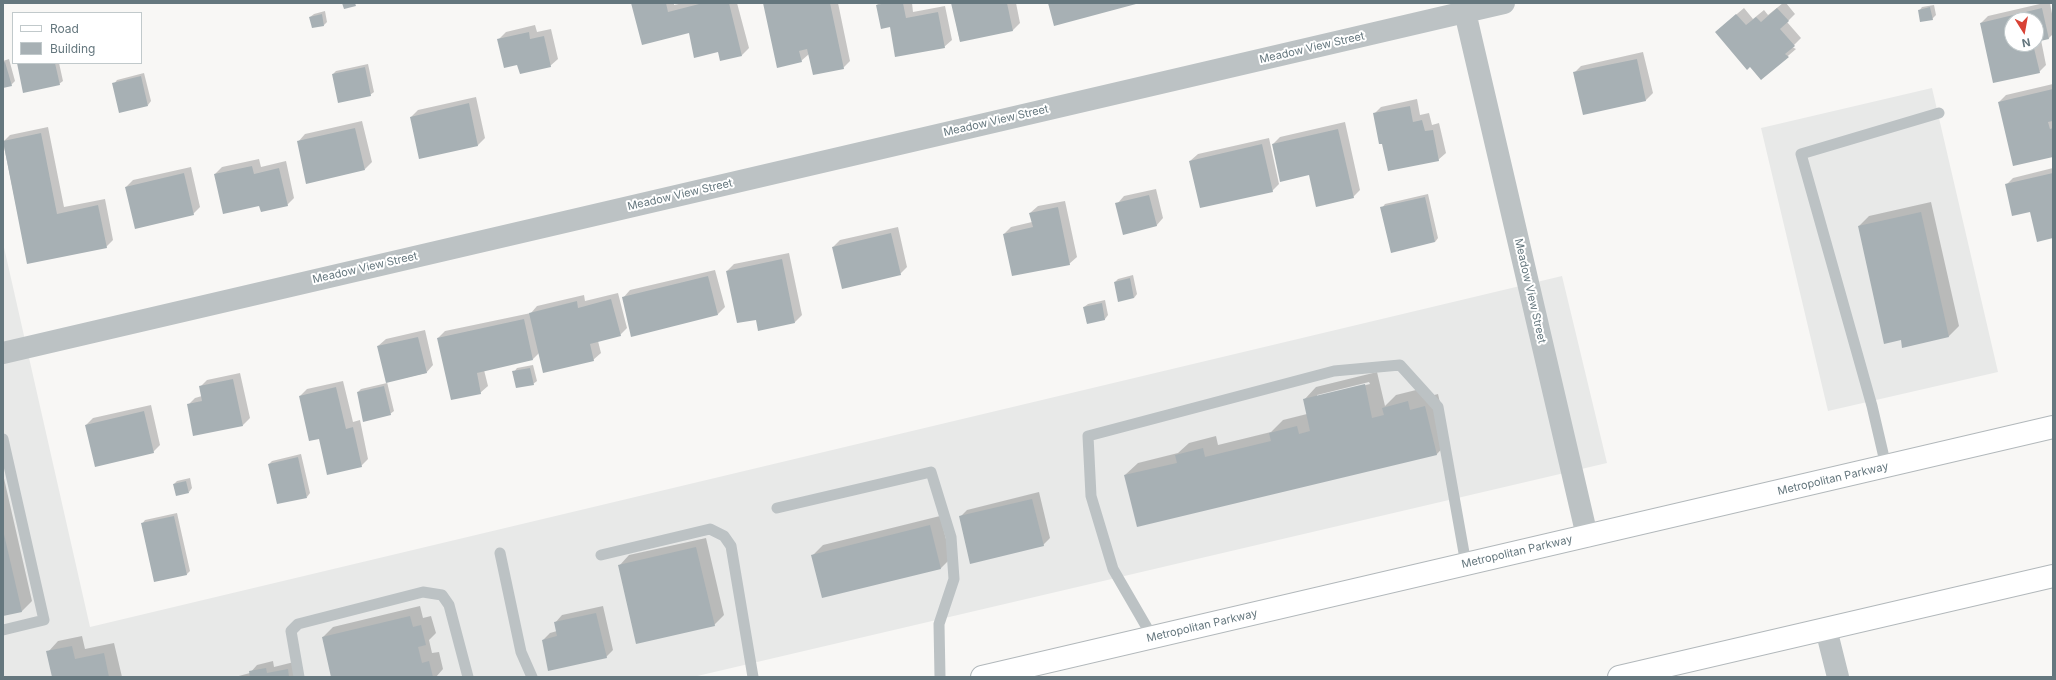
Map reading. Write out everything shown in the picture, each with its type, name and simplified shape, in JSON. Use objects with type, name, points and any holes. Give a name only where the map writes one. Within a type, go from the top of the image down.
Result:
[{"type":"main road","name":"Metropolitan Parkway","points":[[982,677],[1017,673],[1153,638],[2053,427]]},
{"type":"main road","points":[[1618,677],[2053,576]]},
{"type":"street","points":[[1465,12],[1504,3]]},
{"type":"street","name":"Meadow View Street","points":[[3,353],[1465,12],[1587,536]]},
{"type":"street","points":[[1826,629],[1838,677]]},
{"type":"lane","points":[[1886,466],[1872,406],[1801,154],[1939,113]]},
{"type":"lane","points":[[1153,638],[1113,569],[1091,496],[1088,436],[1334,371],[1400,365],[1438,407],[1466,564]]},
{"type":"lane","points":[[3,439],[5,456],[44,620],[3,630]]},
{"type":"lane","points":[[777,508],[930,472],[951,537],[954,579],[939,624],[940,677]]},
{"type":"lane","points":[[602,555],[710,529],[724,536],[731,546],[753,677]]},
{"type":"lane","points":[[500,553],[521,652],[532,677]]},
{"type":"lane","points":[[299,677],[291,631],[298,624],[423,592],[442,596],[449,605],[468,677]]},
{"type":"shaded area","points":[[1932,88],[1998,372],[1828,411],[1761,128]]},
{"type":"shaded area","points":[[3,243],[90,627],[1562,276],[1607,463],[693,677],[3,677]]},
{"type":"building","points":[[342,3],[355,3],[356,6],[344,9]]},
{"type":"building","points":[[631,3],[666,3],[668,12],[703,3],[729,3],[742,56],[720,61],[718,52],[694,58],[689,33],[642,45]]},
{"type":"building","points":[[763,3],[830,3],[844,69],[813,75],[807,49],[799,51],[802,62],[777,68]]},
{"type":"building","points":[[903,3],[906,18],[938,12],[945,48],[895,57],[890,27],[881,29],[876,5]]},
{"type":"building","points":[[951,3],[1007,3],[1013,31],[960,42]]},
{"type":"building","points":[[1048,3],[1136,3],[1136,4],[1054,26]]},
{"type":"building","points":[[1930,7],[1933,20],[1920,22],[1918,10]]},
{"type":"building","points":[[1777,8],[1789,21],[1780,29],[1795,46],[1785,54],[1789,57],[1761,80],[1750,67],[1747,70],[1715,32],[1736,14],[1746,25],[1756,17],[1761,22]]},
{"type":"building","points":[[2042,8],[2043,12],[2025,12]]},
{"type":"building","points":[[322,14],[324,26],[312,28],[309,17]]},
{"type":"building","points":[[2004,17],[2004,52],[2035,52],[2040,73],[1993,83],[1980,23]]},
{"type":"building","points":[[2044,17],[2049,39],[2044,40]]},
{"type":"building","points":[[529,32],[530,39],[544,36],[551,67],[520,74],[517,65],[504,68],[497,39]]},
{"type":"building","points":[[1637,59],[1646,101],[1583,115],[1573,72]]},
{"type":"building","points":[[5,62],[12,86],[3,88],[3,63]]},
{"type":"building","points":[[17,64],[55,64],[60,85],[23,93]]},
{"type":"building","points":[[365,67],[371,96],[338,103],[332,74]]},
{"type":"building","points":[[141,76],[148,106],[119,113],[112,83]]},
{"type":"building","points":[[2053,89],[2053,121],[2048,122],[2050,129],[2053,128],[2053,157],[2013,166],[1998,102]]},
{"type":"building","points":[[469,103],[478,146],[419,159],[410,117]]},
{"type":"building","points":[[1410,106],[1413,122],[1422,120],[1425,131],[1433,130],[1439,161],[1388,171],[1382,144],[1379,144],[1373,113]]},
{"type":"building","points":[[355,128],[365,170],[306,184],[297,141]]},
{"type":"building","points":[[1338,129],[1354,198],[1316,207],[1309,175],[1280,182],[1272,144]]},
{"type":"building","points":[[41,133],[57,214],[98,205],[107,248],[27,264],[3,141]]},
{"type":"building","points":[[1262,144],[1273,192],[1200,208],[1189,161]]},
{"type":"building","points":[[252,166],[254,174],[279,168],[288,206],[261,212],[259,206],[223,214],[214,174]]},
{"type":"building","points":[[184,173],[194,215],[135,229],[125,187]]},
{"type":"building","points":[[2053,173],[2053,238],[2037,242],[2030,212],[2012,216],[2005,184]]},
{"type":"building","points":[[1149,195],[1157,226],[1123,235],[1115,203]]},
{"type":"building","points":[[1425,197],[1435,242],[1391,253],[1380,207]]},
{"type":"building","points":[[1058,207],[1070,265],[1012,276],[1003,234],[1033,227],[1029,213]]},
{"type":"building","points":[[1921,212],[1949,337],[1902,348],[1901,340],[1884,344],[1858,226]]},
{"type":"building","points":[[891,233],[901,275],[842,289],[832,247]]},
{"type":"building","points":[[782,259],[795,323],[758,331],[756,320],[737,323],[726,271]]},
{"type":"building","points":[[708,276],[718,315],[631,337],[622,297]]},
{"type":"building","points":[[1130,278],[1134,298],[1118,302],[1114,282]]},
{"type":"building","points":[[611,299],[621,336],[590,344],[594,361],[543,373],[529,313],[577,301],[578,308]]},
{"type":"building","points":[[1102,303],[1105,320],[1087,324],[1083,307]]},
{"type":"building","points":[[524,319],[533,360],[477,373],[481,394],[451,400],[437,338]]},
{"type":"building","points":[[418,337],[427,373],[386,383],[377,346]]},
{"type":"building","points":[[530,368],[534,385],[516,388],[512,371]]},
{"type":"building","points":[[233,379],[243,426],[193,436],[187,404],[202,401],[199,386]]},
{"type":"building","points":[[1365,384],[1372,418],[1384,415],[1382,408],[1408,401],[1410,410],[1425,406],[1437,455],[1137,527],[1124,475],[1177,463],[1175,455],[1203,448],[1205,457],[1271,441],[1269,433],[1297,426],[1299,434],[1310,431],[1303,399]]},
{"type":"building","points":[[384,386],[391,415],[363,422],[357,392]]},
{"type":"building","points":[[336,387],[346,429],[353,427],[362,467],[327,475],[319,439],[309,441],[299,396]]},
{"type":"building","points":[[144,411],[154,453],[95,467],[85,425]]},
{"type":"building","points":[[298,457],[307,498],[277,504],[268,464]]},
{"type":"building","points":[[186,481],[189,493],[176,496],[173,484]]},
{"type":"building","points":[[1032,499],[1044,546],[970,564],[959,516]]},
{"type":"building","points":[[174,516],[187,575],[154,582],[141,523]]},
{"type":"building","points":[[930,525],[941,569],[822,598],[811,555]]},
{"type":"building","points":[[3,530],[22,612],[3,616]]},
{"type":"building","points":[[696,547],[715,626],[636,644],[618,565]]},
{"type":"building","points":[[596,613],[607,658],[548,671],[542,640],[557,636],[554,622]]},
{"type":"building","points":[[410,616],[413,627],[421,625],[426,645],[418,647],[422,663],[429,661],[433,677],[331,677],[322,637]]},
{"type":"building","points":[[72,646],[75,659],[104,653],[109,677],[52,677],[46,651]]},
{"type":"building","points":[[266,668],[267,673],[288,669],[289,677],[250,677],[249,671]]}]
